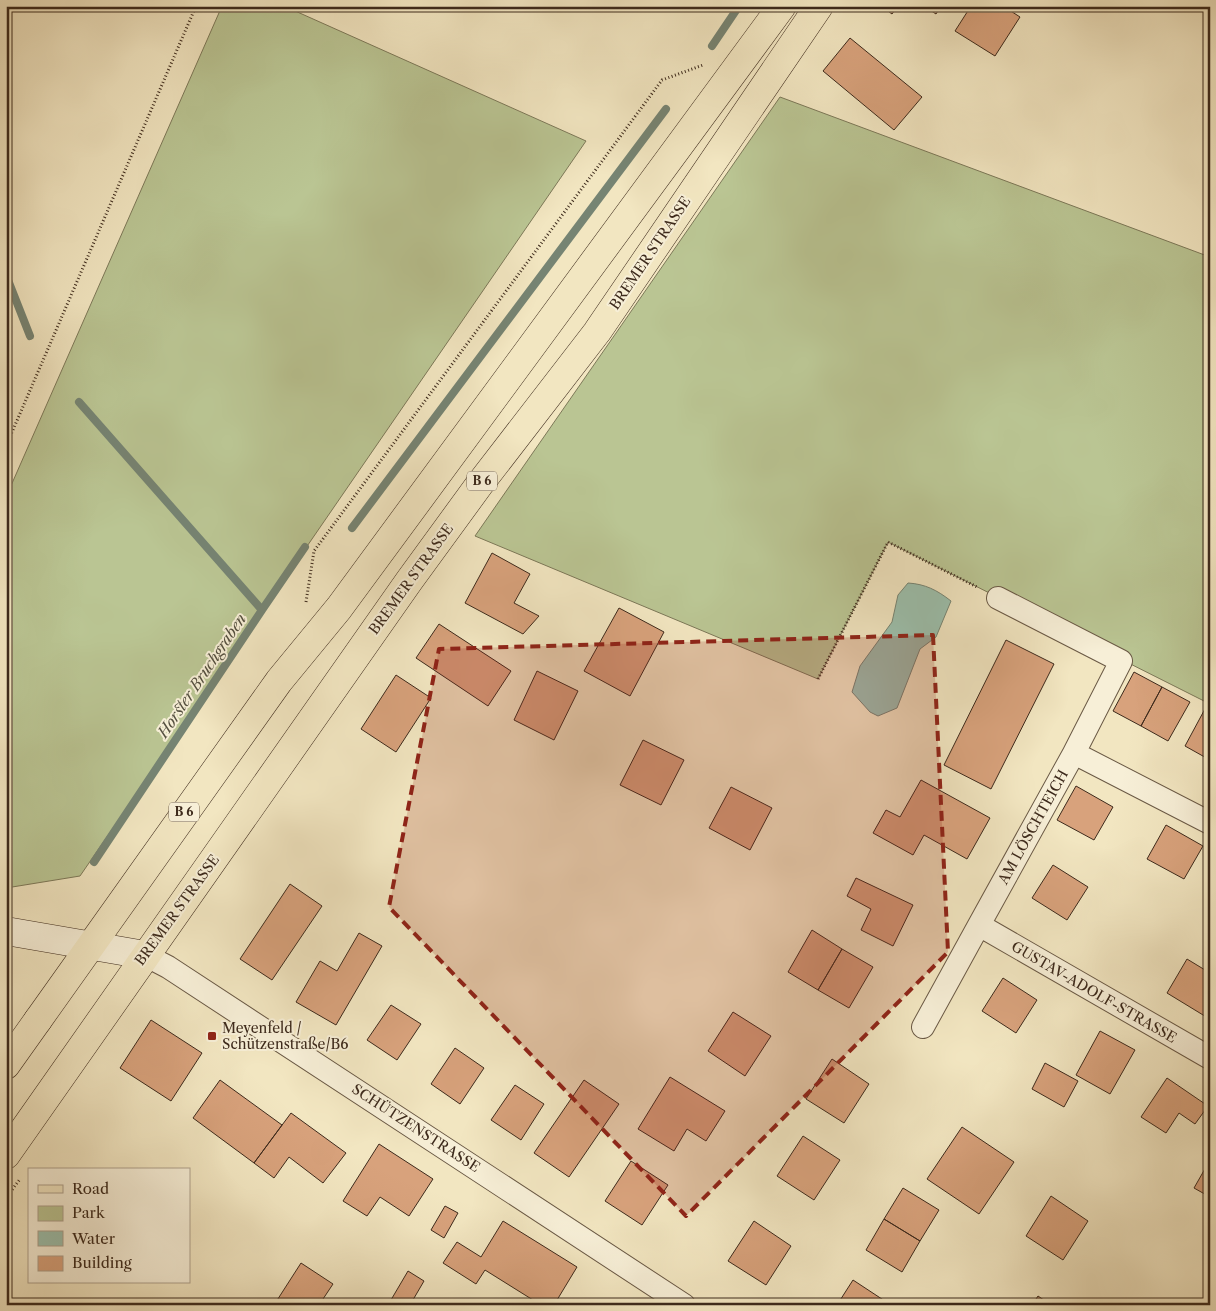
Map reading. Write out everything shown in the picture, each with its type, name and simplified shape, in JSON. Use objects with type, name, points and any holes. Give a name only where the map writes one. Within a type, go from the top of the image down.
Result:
[{"type":"main road","name":"B 6","points":[[6,1065],[90,944],[279,681],[364,574],[782,6]]},
{"type":"main road","name":"BREMER STRASSE","points":[[6,1155],[426,557],[478,485],[597,332],[818,6]]},
{"type":"street","name":"AM LÖSCHTEICH","points":[[979,925],[1074,753],[1121,661],[998,598]]},
{"type":"street","name":"AM LÖSCHTEICH","points":[[1074,753],[1210,823]]},
{"type":"street","points":[[923,1027],[979,925]]},
{"type":"street","name":"GUSTAV-ADOLF-STRASSE","points":[[979,925],[1210,1058]]},
{"type":"street","points":[[6,931],[145,955]]},
{"type":"street","name":"SCHÜTZENSTRASSE","points":[[145,955],[168,967],[371,1098],[684,1305]]},
{"type":"path","points":[[6,446],[196,6]]},
{"type":"path","points":[[306,604],[314,551],[656,88],[662,80],[708,63]]},
{"type":"path","points":[[818,679],[888,542],[998,598]]},
{"type":"highlighted area","points":[[933,635],[948,952],[686,1216],[389,907],[439,649]]},
{"type":"green space","points":[[222,6],[284,6],[586,141],[80,876],[6,888],[6,497]]},
{"type":"green space","points":[[780,97],[1210,257],[1210,704],[888,542],[818,679],[475,536]]},
{"type":"water","points":[[908,583],[931,588],[951,601],[936,637],[920,649],[897,708],[878,716],[870,712],[852,692],[860,666],[892,622],[898,595]]},
{"type":"building","points":[[881,6],[898,6],[892,14]]},
{"type":"building","points":[[924,6],[941,6],[936,14]]},
{"type":"building","points":[[971,6],[1003,6],[1020,17],[995,56],[955,31]]},
{"type":"building","points":[[850,38],[922,97],[894,130],[823,71]]},
{"type":"building","points":[[492,553],[530,574],[514,603],[539,616],[523,634],[465,603]]},
{"type":"building","points":[[619,608],[664,632],[630,696],[584,671]]},
{"type":"building","points":[[439,624],[511,671],[488,706],[416,658]]},
{"type":"building","points":[[1006,640],[1054,664],[991,789],[944,765]]},
{"type":"building","points":[[537,671],[578,691],[554,740],[514,720]]},
{"type":"building","points":[[1134,672],[1162,687],[1141,726],[1113,711]]},
{"type":"building","points":[[396,675],[431,698],[396,752],[361,729]]},
{"type":"building","points":[[1162,687],[1190,702],[1168,741],[1141,726]]},
{"type":"building","points":[[1206,707],[1210,709],[1210,760],[1185,746]]},
{"type":"building","points":[[643,740],[684,760],[661,805],[620,785]]},
{"type":"building","points":[[921,780],[990,818],[967,859],[924,835],[913,855],[873,833],[886,810],[900,817]]},
{"type":"building","points":[[1076,786],[1113,807],[1094,840],[1057,820]]},
{"type":"building","points":[[731,787],[772,808],[750,850],[709,828]]},
{"type":"building","points":[[1166,825],[1203,846],[1184,879],[1147,859]]},
{"type":"building","points":[[1053,865],[1088,887],[1067,920],[1032,898]]},
{"type":"building","points":[[856,878],[913,905],[893,946],[861,930],[871,909],[847,896]]},
{"type":"building","points":[[290,884],[322,906],[272,980],[240,959]]},
{"type":"building","points":[[812,930],[842,949],[818,990],[788,972]]},
{"type":"building","points":[[359,933],[382,946],[336,1025],[296,1002],[320,961],[337,971]]},
{"type":"building","points":[[842,949],[873,967],[849,1008],[818,990]]},
{"type":"building","points":[[1187,959],[1210,973],[1208,1018],[1167,993]]},
{"type":"building","points":[[1003,978],[1037,1000],[1016,1033],[982,1011]]},
{"type":"building","points":[[391,1005],[421,1024],[397,1060],[367,1040]]},
{"type":"building","points":[[733,1012],[771,1036],[745,1076],[708,1051]]},
{"type":"building","points":[[151,1020],[202,1053],[171,1101],[120,1068]]},
{"type":"building","points":[[1100,1031],[1135,1050],[1110,1094],[1076,1075]]},
{"type":"building","points":[[455,1048],[484,1068],[460,1104],[431,1084]]},
{"type":"building","points":[[832,1059],[869,1084],[844,1123],[806,1099]]},
{"type":"building","points":[[1045,1063],[1078,1081],[1064,1107],[1032,1089]]},
{"type":"building","points":[[670,1077],[725,1111],[706,1141],[687,1129],[674,1151],[638,1129]]},
{"type":"building","points":[[1167,1078],[1208,1106],[1195,1124],[1179,1113],[1166,1133],[1141,1117]]},
{"type":"building","points":[[220,1080],[282,1125],[254,1163],[193,1118]]},
{"type":"building","points":[[584,1080],[619,1104],[569,1177],[534,1153]]},
{"type":"building","points":[[515,1085],[544,1104],[521,1140],[491,1120]]},
{"type":"building","points":[[291,1113],[346,1153],[323,1183],[289,1157],[274,1178],[254,1163]]},
{"type":"building","points":[[962,1127],[1014,1162],[979,1214],[927,1179]]},
{"type":"building","points":[[803,1136],[840,1160],[814,1200],[777,1176]]},
{"type":"building","points":[[379,1144],[433,1179],[409,1216],[380,1197],[367,1216],[343,1201]]},
{"type":"building","points":[[1210,1160],[1210,1197],[1194,1188]]},
{"type":"building","points":[[631,1161],[668,1185],[642,1225],[605,1201]]},
{"type":"building","points":[[903,1188],[939,1210],[920,1241],[884,1219]]},
{"type":"building","points":[[1051,1196],[1088,1221],[1063,1260],[1026,1236]]},
{"type":"building","points":[[445,1206],[458,1213],[444,1238],[431,1230]]},
{"type":"building","points":[[884,1219],[920,1241],[902,1272],[866,1250]]},
{"type":"building","points":[[503,1221],[577,1267],[554,1305],[541,1305],[485,1270],[476,1284],[443,1263],[457,1242],[481,1257]]},
{"type":"building","points":[[754,1221],[791,1246],[766,1285],[728,1261]]},
{"type":"building","points":[[301,1263],[333,1284],[319,1305],[274,1305]]},
{"type":"building","points":[[408,1271],[424,1281],[410,1305],[388,1305]]},
{"type":"building","points":[[853,1280],[891,1305],[837,1305]]},
{"type":"building","points":[[1038,1296],[1051,1305],[1032,1305]]},
{"type":"waterway","points":[[712,46],[739,6]]},
{"type":"waterway","points":[[352,528],[666,109]]},
{"type":"waterway","name":"Horster Bruchgraben","points":[[6,275],[30,336]]},
{"type":"waterway","name":"Horster Bruchgraben","points":[[79,402],[262,610],[94,862]]},
{"type":"waterway","points":[[262,610],[305,547]]},
{"type":"place","name":"Meyenfeld / Schützenstraße/B6","points":[[212,1036]]}]
